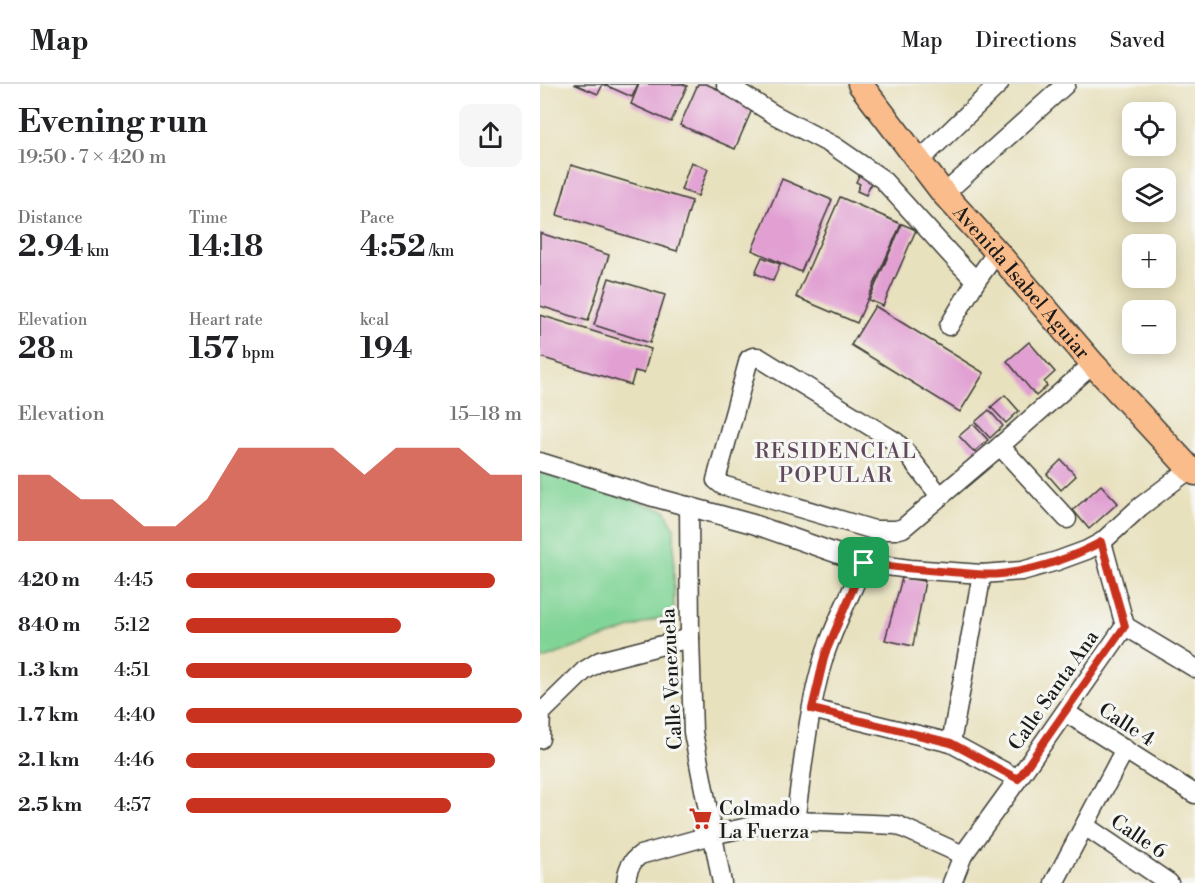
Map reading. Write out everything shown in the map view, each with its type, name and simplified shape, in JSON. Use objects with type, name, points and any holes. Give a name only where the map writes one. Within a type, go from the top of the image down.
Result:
[{"type":"main road","name":"Avenida Isabel Aguiar","points":[[860,84],[944,194],[1093,364],[1193,469]]},
{"type":"street","points":[[726,84],[775,115],[834,146],[882,179],[976,281]]},
{"type":"street","points":[[918,162],[999,84]]},
{"type":"street","points":[[944,194],[1066,84]]},
{"type":"street","points":[[949,326],[976,281],[997,252]]},
{"type":"street","points":[[940,496],[896,442],[758,357],[749,359],[718,483],[878,530],[903,528],[1093,364]]},
{"type":"street","points":[[1000,446],[1067,519]]},
{"type":"street","points":[[540,462],[650,496],[753,524],[864,563],[982,574],[1022,571],[1087,550],[1101,542],[1140,507],[1193,469]]},
{"type":"street","name":"Calle Venezuela","points":[[688,506],[693,732],[722,883]]},
{"type":"street","name":"Calle Santa Ana","points":[[952,883],[963,855],[1125,626],[1101,542]]},
{"type":"street","points":[[795,820],[812,709],[825,654],[864,563]]},
{"type":"street","points":[[951,743],[982,574]]},
{"type":"street","points":[[1125,626],[1195,668]]},
{"type":"street","points":[[540,739],[540,713],[584,671],[600,661],[690,638]]},
{"type":"street","points":[[812,709],[951,743],[1018,779]]},
{"type":"street","name":"Calle 4","points":[[1065,711],[1195,794]]},
{"type":"street","points":[[1054,883],[1125,749]]},
{"type":"street","points":[[626,883],[629,866],[640,855],[775,821],[897,825],[963,855]]},
{"type":"street","name":"Calle 6","points":[[1084,826],[1169,883]]},
{"type":"green space","points":[[540,472],[665,510],[674,528],[674,613],[540,660]]},
{"type":"building","points":[[574,84],[603,84],[598,94]]},
{"type":"building","points":[[603,84],[638,84],[632,97]]},
{"type":"building","points":[[639,84],[683,84],[687,86],[671,122],[631,104]]},
{"type":"building","points":[[698,84],[706,84],[754,105],[735,149],[680,125]]},
{"type":"building","points":[[691,162],[708,169],[698,196],[681,190]]},
{"type":"building","points":[[571,165],[692,201],[677,251],[557,215]]},
{"type":"building","points":[[860,174],[872,180],[866,195],[857,191],[860,184],[856,182]]},
{"type":"building","points":[[782,179],[832,200],[801,272],[752,250]]},
{"type":"building","points":[[840,197],[901,224],[857,323],[796,297]]},
{"type":"building","points":[[902,224],[916,230],[883,306],[869,300]]},
{"type":"building","points":[[540,233],[609,255],[588,321],[540,306]]},
{"type":"building","points":[[762,257],[780,264],[773,281],[755,273]]},
{"type":"building","points":[[609,278],[665,295],[650,343],[594,325]]},
{"type":"building","points":[[875,306],[984,373],[960,412],[851,345]]},
{"type":"building","points":[[540,315],[651,349],[644,373],[635,371],[631,385],[540,357]]},
{"type":"building","points":[[1029,342],[1055,372],[1044,382],[1047,386],[1036,396],[1007,361]]},
{"type":"building","points":[[1005,395],[1019,411],[1006,423],[991,407]]},
{"type":"building","points":[[989,410],[1003,426],[990,438],[975,422]]},
{"type":"building","points":[[973,424],[988,440],[974,452],[959,436]]},
{"type":"building","points":[[1061,460],[1076,476],[1061,490],[1047,474]]},
{"type":"building","points":[[1101,485],[1118,503],[1089,529],[1073,510]]},
{"type":"building","points":[[902,578],[925,581],[913,646],[885,640]]},
{"type":"place","name":"Colmado La Fuerza","points":[[701,819]]},
{"type":"district","name":"RESIDENCIAL POPULAR","points":[[836,463]]},
{"type":"route","points":[[1101,542],[1125,626],[1018,779],[951,743],[812,709],[819,673],[829,642],[864,563],[910,569],[999,574],[1022,571],[1057,561],[1101,542]]}]
